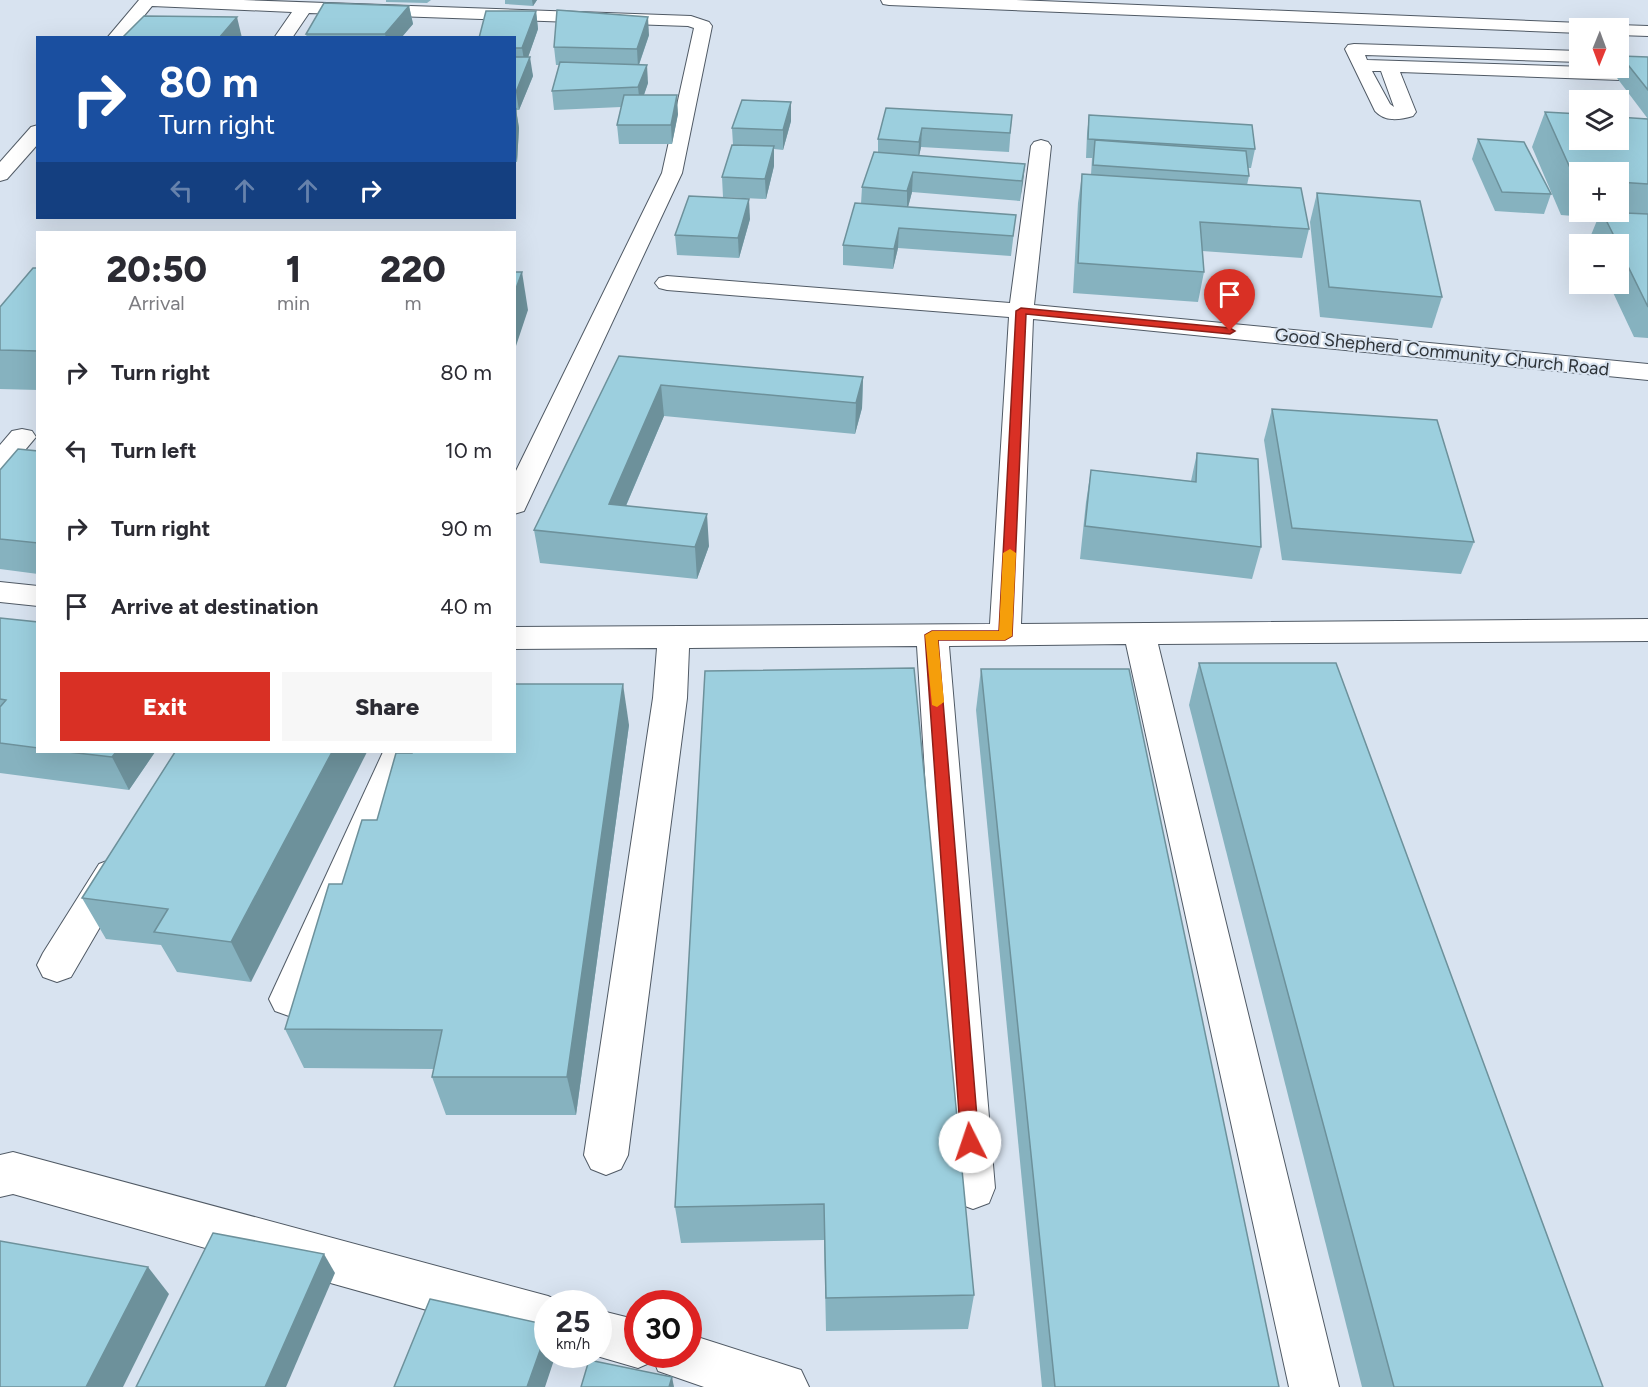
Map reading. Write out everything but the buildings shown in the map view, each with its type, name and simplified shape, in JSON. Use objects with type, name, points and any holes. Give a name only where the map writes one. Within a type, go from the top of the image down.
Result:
[{"type":"street","points":[[889,0],[1287,8],[1569,28]]},
{"type":"street","points":[[118,36],[147,1],[304,8],[470,23],[691,21],[703,26],[672,172],[516,501]]},
{"type":"street","points":[[285,36],[304,8]]},
{"type":"street","points":[[1515,9],[1528,26]]},
{"type":"street","points":[[1629,30],[1648,31]]},
{"type":"street","points":[[1388,66],[1406,112],[1388,113],[1382,107],[1354,49],[1569,57]]},
{"type":"street","points":[[1629,59],[1648,60]]},
{"type":"street","points":[[1360,65],[1648,75]]},
{"type":"street","points":[[0,175],[9,154],[36,133]]},
{"type":"street","points":[[1005,636],[1021,311],[1041,146]]},
{"type":"street","name":"Good Shepherd Community Church Road","points":[[667,283],[1021,311],[1648,372]]},
{"type":"street","points":[[0,462],[22,437]]},
{"type":"street","points":[[0,592],[36,596]]},
{"type":"street","points":[[516,638],[1140,636],[1648,630]]},
{"type":"street","points":[[932,635],[973,1188]]},
{"type":"street","points":[[606,1155],[670,698],[674,636]]},
{"type":"street","points":[[1140,636],[1314,1387]]},
{"type":"street","points":[[289,999],[400,753]]},
{"type":"street","points":[[57,965],[131,843]]},
{"type":"street","points":[[0,1176],[13,1173],[534,1316]]},
{"type":"street","points":[[702,1362],[784,1387]]},
{"type":"slow traffic","points":[[937,702],[932,635],[1005,636],[1010,553]]},
{"type":"route","points":[[970,1142],[932,635],[1005,636],[1021,311],[1230,331]]}]
